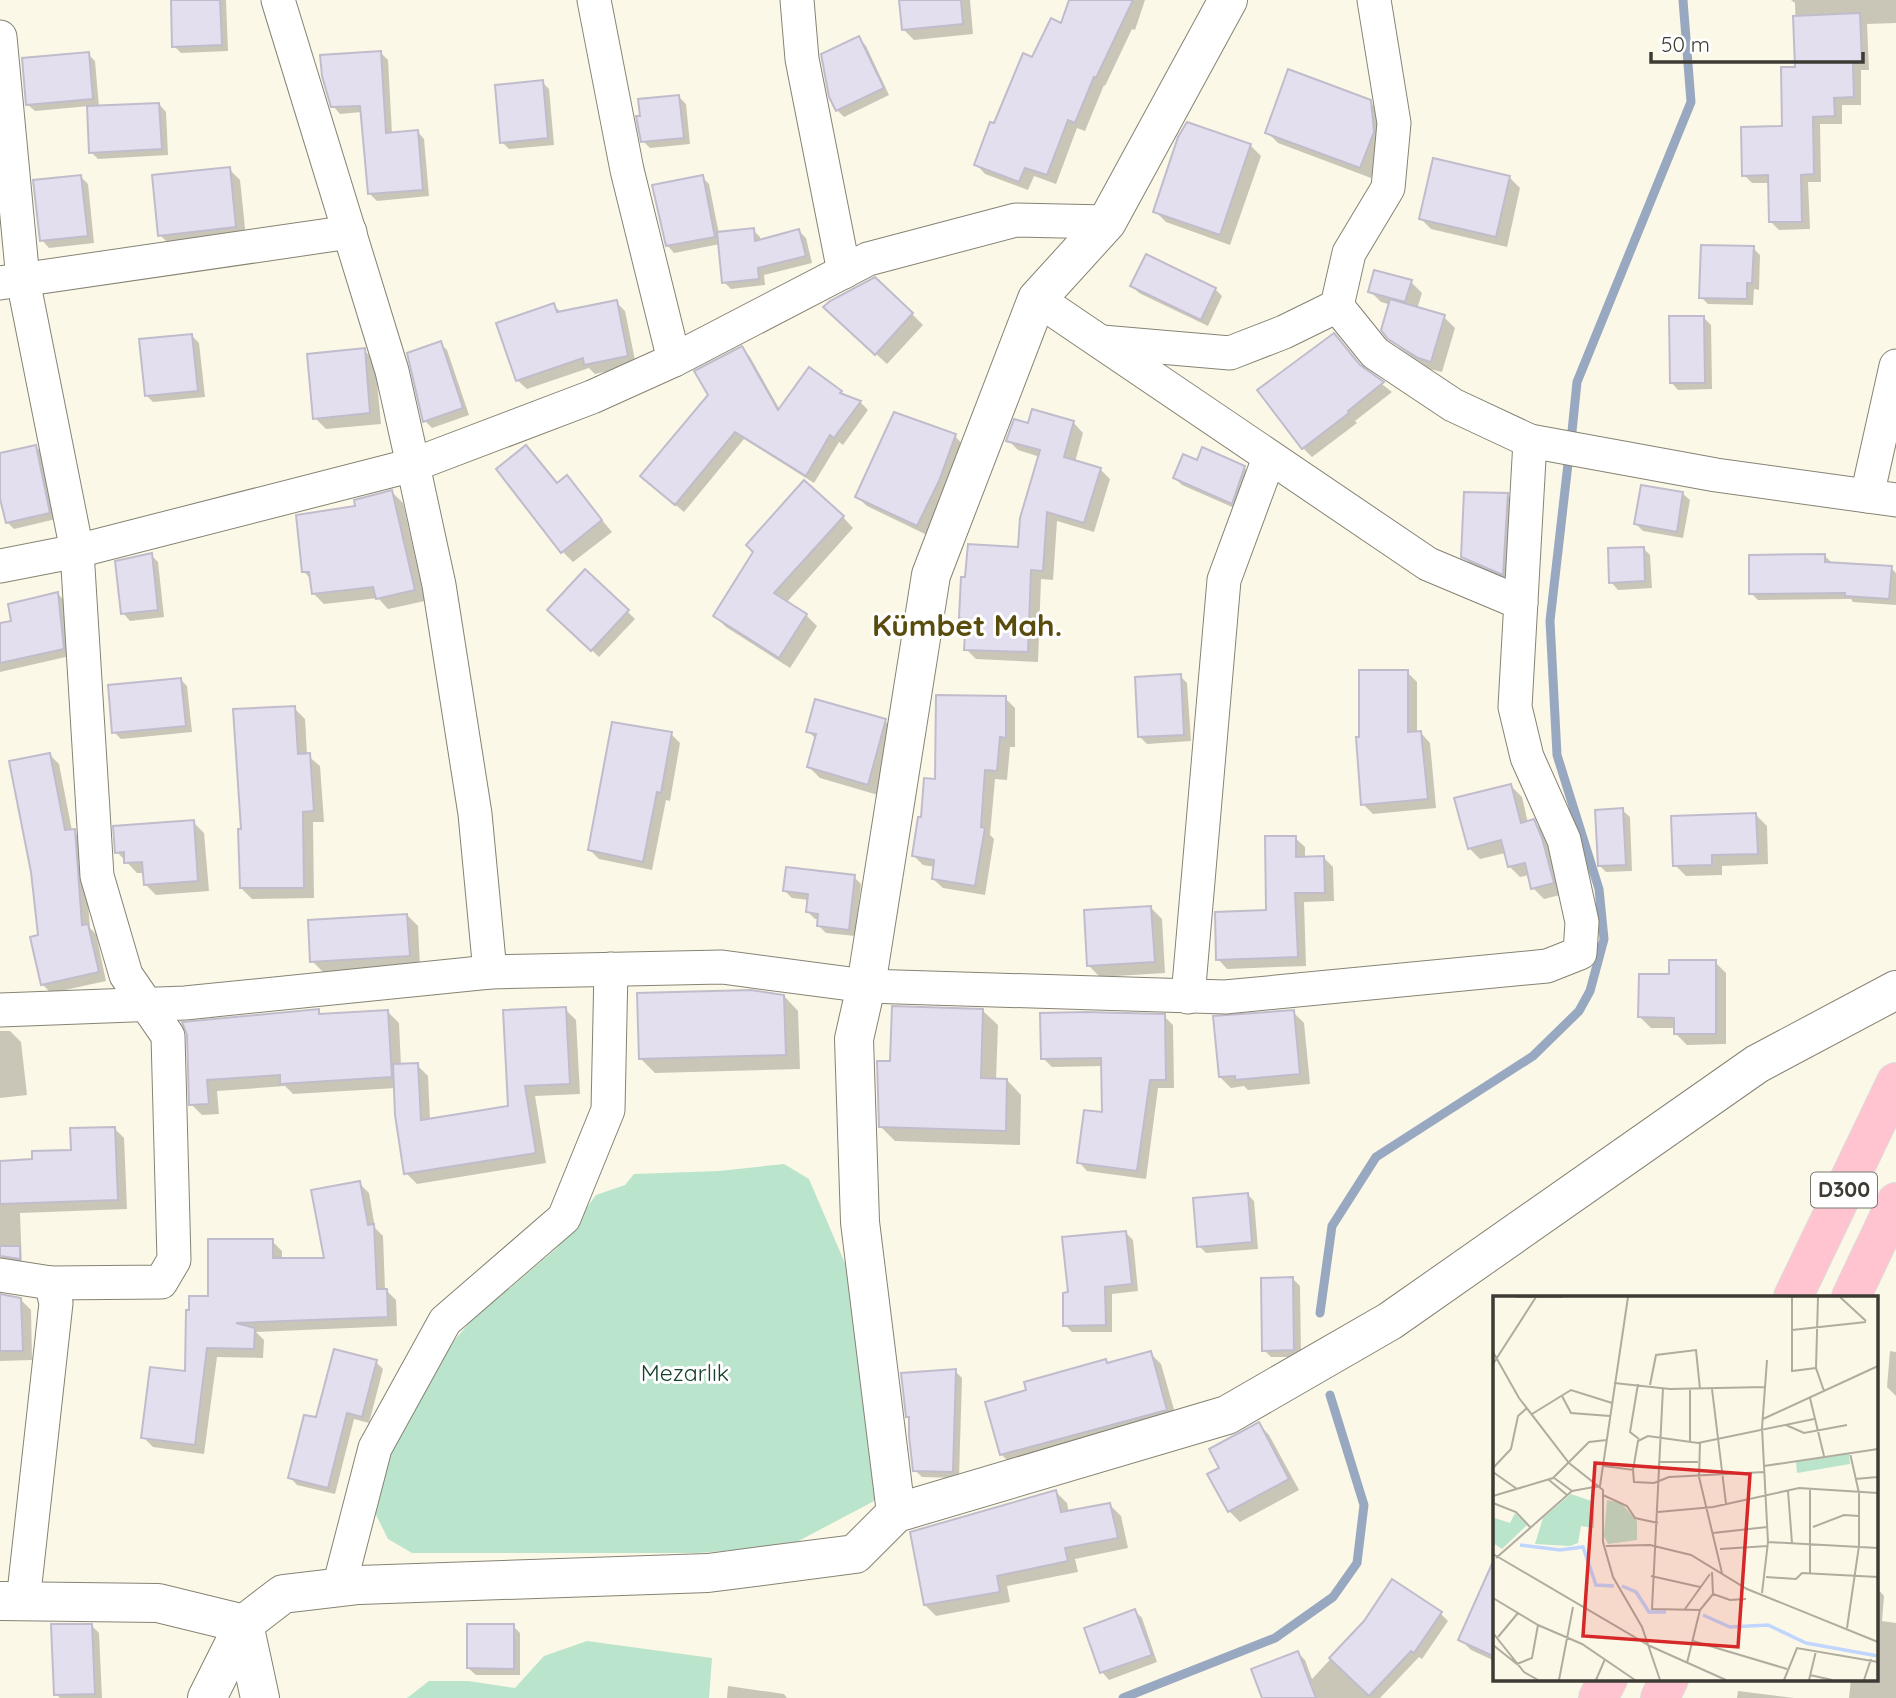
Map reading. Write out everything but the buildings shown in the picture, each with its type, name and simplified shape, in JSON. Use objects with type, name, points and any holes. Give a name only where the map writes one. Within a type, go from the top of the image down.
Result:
[{"type":"highway","name":"D300","points":[[1793,1296],[1896,1082]]},
{"type":"highway","name":"D300","points":[[1851,1296],[1896,1202]]},
{"type":"highway","points":[[1598,1698],[1607,1680]]},
{"type":"highway","points":[[1660,1698],[1669,1680]]},
{"type":"street","points":[[278,0],[392,371],[413,465],[439,585],[475,814],[490,972]]},
{"type":"street","points":[[594,0],[627,170],[674,360]]},
{"type":"street","points":[[797,0],[802,58],[844,272]]},
{"type":"street","points":[[895,1513],[860,1222],[854,1039],[866,986],[931,575],[1037,299],[1107,222],[1228,0]]},
{"type":"street","points":[[1337,306],[1349,253],[1388,188],[1394,122],[1374,0]]},
{"type":"street","points":[[0,37],[12,281],[77,551],[97,876],[126,975],[168,1036],[174,1260],[161,1282],[51,1283],[0,1275]]},
{"type":"street","points":[[0,566],[77,551],[413,465],[592,397],[674,360],[867,259],[1016,220],[1107,222]]},
{"type":"street","points":[[12,281],[350,232]]},
{"type":"street","points":[[1037,299],[1428,564],[1521,603]]},
{"type":"street","points":[[1100,342],[1230,353],[1284,332],[1337,306]]},
{"type":"street","points":[[1337,306],[1375,353],[1453,405],[1541,443],[1716,475],[1882,498],[1896,366]]},
{"type":"street","points":[[0,1010],[185,1003],[490,972],[722,967],[866,986],[1225,997],[1547,966],[1580,953],[1582,922],[1564,840],[1527,758],[1515,707],[1521,603],[1541,443]]},
{"type":"street","points":[[1188,997],[1224,580],[1269,458]]},
{"type":"street","points":[[339,1587],[375,1448],[445,1321],[564,1218],[608,1110],[611,969]]},
{"type":"street","points":[[207,1698],[244,1624],[282,1594],[339,1587],[708,1573],[855,1554],[895,1513],[1227,1415],[1390,1321],[1757,1064],[1896,990]]},
{"type":"street","points":[[51,1283],[56,1303],[12,1602],[158,1603],[244,1624]]},
{"type":"street","points":[[244,1624],[260,1698]]},
{"type":"green space","name":"Mezarlık","points":[[784,1164],[809,1179],[847,1268],[876,1500],[789,1546],[698,1553],[412,1553],[388,1539],[375,1513],[391,1444],[417,1384],[470,1322],[557,1248],[596,1195],[625,1185],[634,1174],[719,1171]]},
{"type":"green space","points":[[587,1641],[712,1658],[709,1698],[407,1698],[429,1681],[468,1681],[515,1688],[544,1656]]},
{"type":"waterway","points":[[1571,441],[1577,382],[1691,102],[1683,0]]},
{"type":"waterway","points":[[1320,1313],[1332,1226],[1376,1157],[1533,1056],[1579,1011],[1590,991],[1604,939],[1599,889],[1557,755],[1550,621],[1569,455]]},
{"type":"waterway","points":[[1123,1698],[1275,1638],[1333,1597],[1357,1563],[1364,1505],[1330,1395]]},
{"type":"district","name":"Kümbet Mah.","points":[[967,626]]}]
